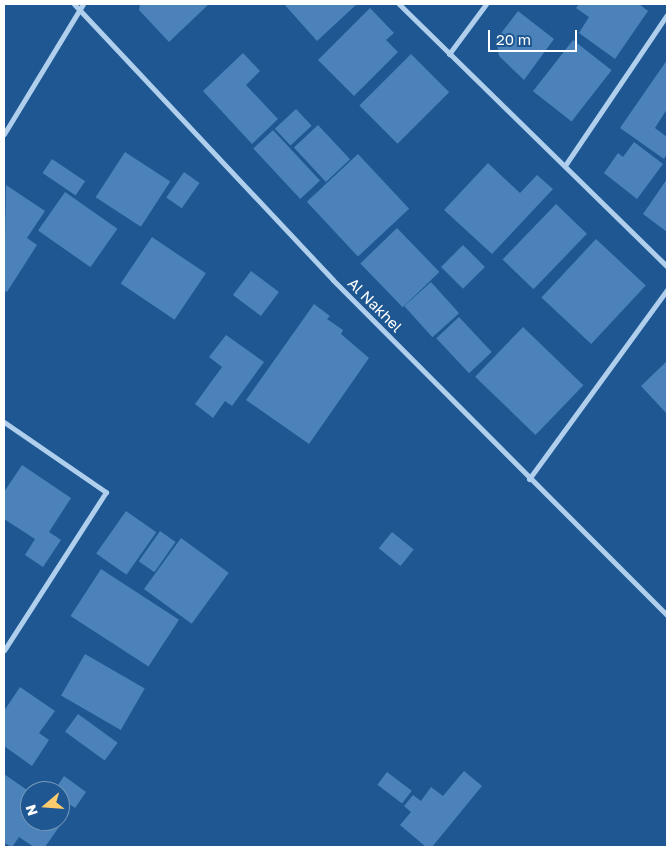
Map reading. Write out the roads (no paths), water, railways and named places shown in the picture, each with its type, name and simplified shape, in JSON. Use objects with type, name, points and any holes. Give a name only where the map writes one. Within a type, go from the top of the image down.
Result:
[{"type":"street","name":"Al Nakhel","points":[[74,4],[334,280],[529,479],[667,615]]},
{"type":"street","points":[[4,134],[83,4]]},
{"type":"street","points":[[399,4],[449,54],[566,164],[667,266]]},
{"type":"street","points":[[449,54],[486,4]]},
{"type":"street","points":[[566,164],[667,15]]},
{"type":"street","points":[[529,479],[667,290]]},
{"type":"street","points":[[4,422],[106,492],[4,650]]}]
